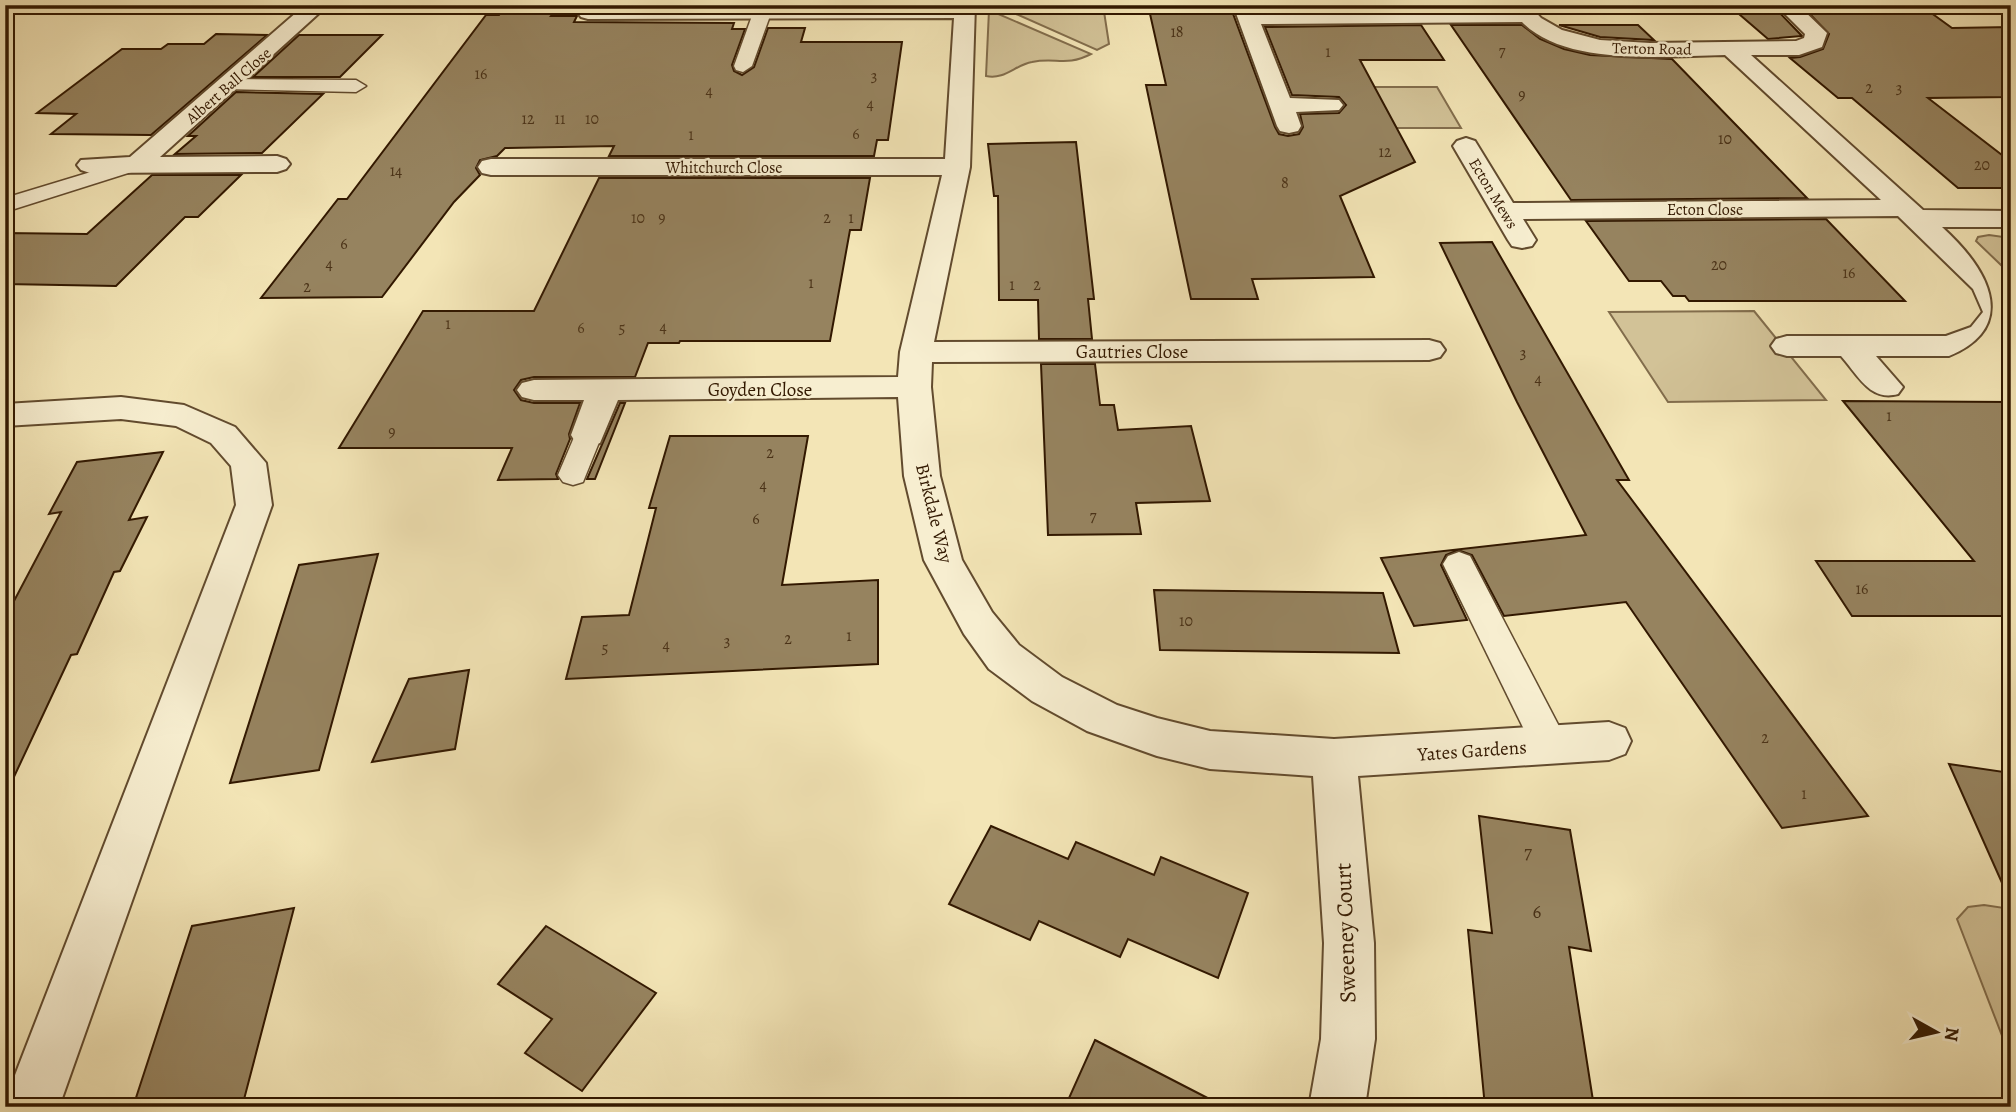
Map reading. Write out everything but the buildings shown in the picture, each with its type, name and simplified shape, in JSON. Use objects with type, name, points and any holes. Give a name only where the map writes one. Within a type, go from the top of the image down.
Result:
[{"type":"street","name":"Albert Ball Close","points":[[137,164],[318,5]]},
{"type":"street","name":"Terton Road","points":[[1521,11],[1539,27],[1559,36],[1603,46],[1632,49],[1799,48],[1814,42],[1816,33],[1786,5]]},
{"type":"street","points":[[588,13],[965,9]]},
{"type":"street","name":"Birkdale Way","points":[[965,9],[957,167],[916,352],[914,387],[922,476],[943,560],[978,623],[1004,657],[1047,689],[1102,718],[1157,737],[1210,750],[1334,758]]},
{"type":"street","points":[[1331,105],[1285,115],[1245,11],[1521,11]]},
{"type":"street","points":[[1730,48],[1986,286],[1999,313],[1982,334],[1949,346],[1787,346]]},
{"type":"street","points":[[90,164],[270,172],[295,146]]},
{"type":"street","name":"Ecton Mews","points":[[1466,146],[1522,240]]},
{"type":"street","name":"Whitchurch Close","points":[[491,167],[957,167]]},
{"type":"street","name":"Ecton Close","points":[[1505,211],[1910,213],[2011,219]]},
{"type":"street","name":"Gautries Close","points":[[916,352],[1342,336],[1429,350]]},
{"type":"street","points":[[1850,346],[1886,387]]},
{"type":"street","name":"Goyden Close","points":[[534,390],[914,387]]},
{"type":"street","points":[[588,435],[605,390]]},
{"type":"street","points":[[5,415],[121,408],[184,416],[223,435],[248,463],[254,505],[32,1107]]},
{"type":"street","name":"Yates Gardens","points":[[1334,758],[1609,741]]},
{"type":"street","name":"Sweeney Court","points":[[1334,758],[1349,943],[1348,1039],[1337,1107]]},
{"type":"lane","points":[[743,66],[762,13]]},
{"type":"lane","points":[[336,106],[373,69]]},
{"type":"lane","points":[[229,85],[356,86]]},
{"type":"lane","points":[[5,205],[137,164]]},
{"type":"lane","points":[[573,475],[588,435]]},
{"type":"lane","points":[[1459,564],[1550,745]]},
{"type":"shaded area","points":[[996,5],[1103,5],[1109,44],[1097,50]]},
{"type":"shaded area","points":[[989,10],[1091,54],[1068,61],[1032,62],[999,76],[986,76]]},
{"type":"shaded area","points":[[1332,87],[1437,87],[1461,128],[1351,128]]},
{"type":"shaded area","points":[[1989,235],[2011,238],[2011,280],[2003,267],[1976,241],[1978,237]]},
{"type":"shaded area","points":[[1754,311],[1826,400],[1668,402],[1609,312]]},
{"type":"shaded area","points":[[1984,905],[2011,909],[2011,1059],[1957,919],[1968,907]]}]
